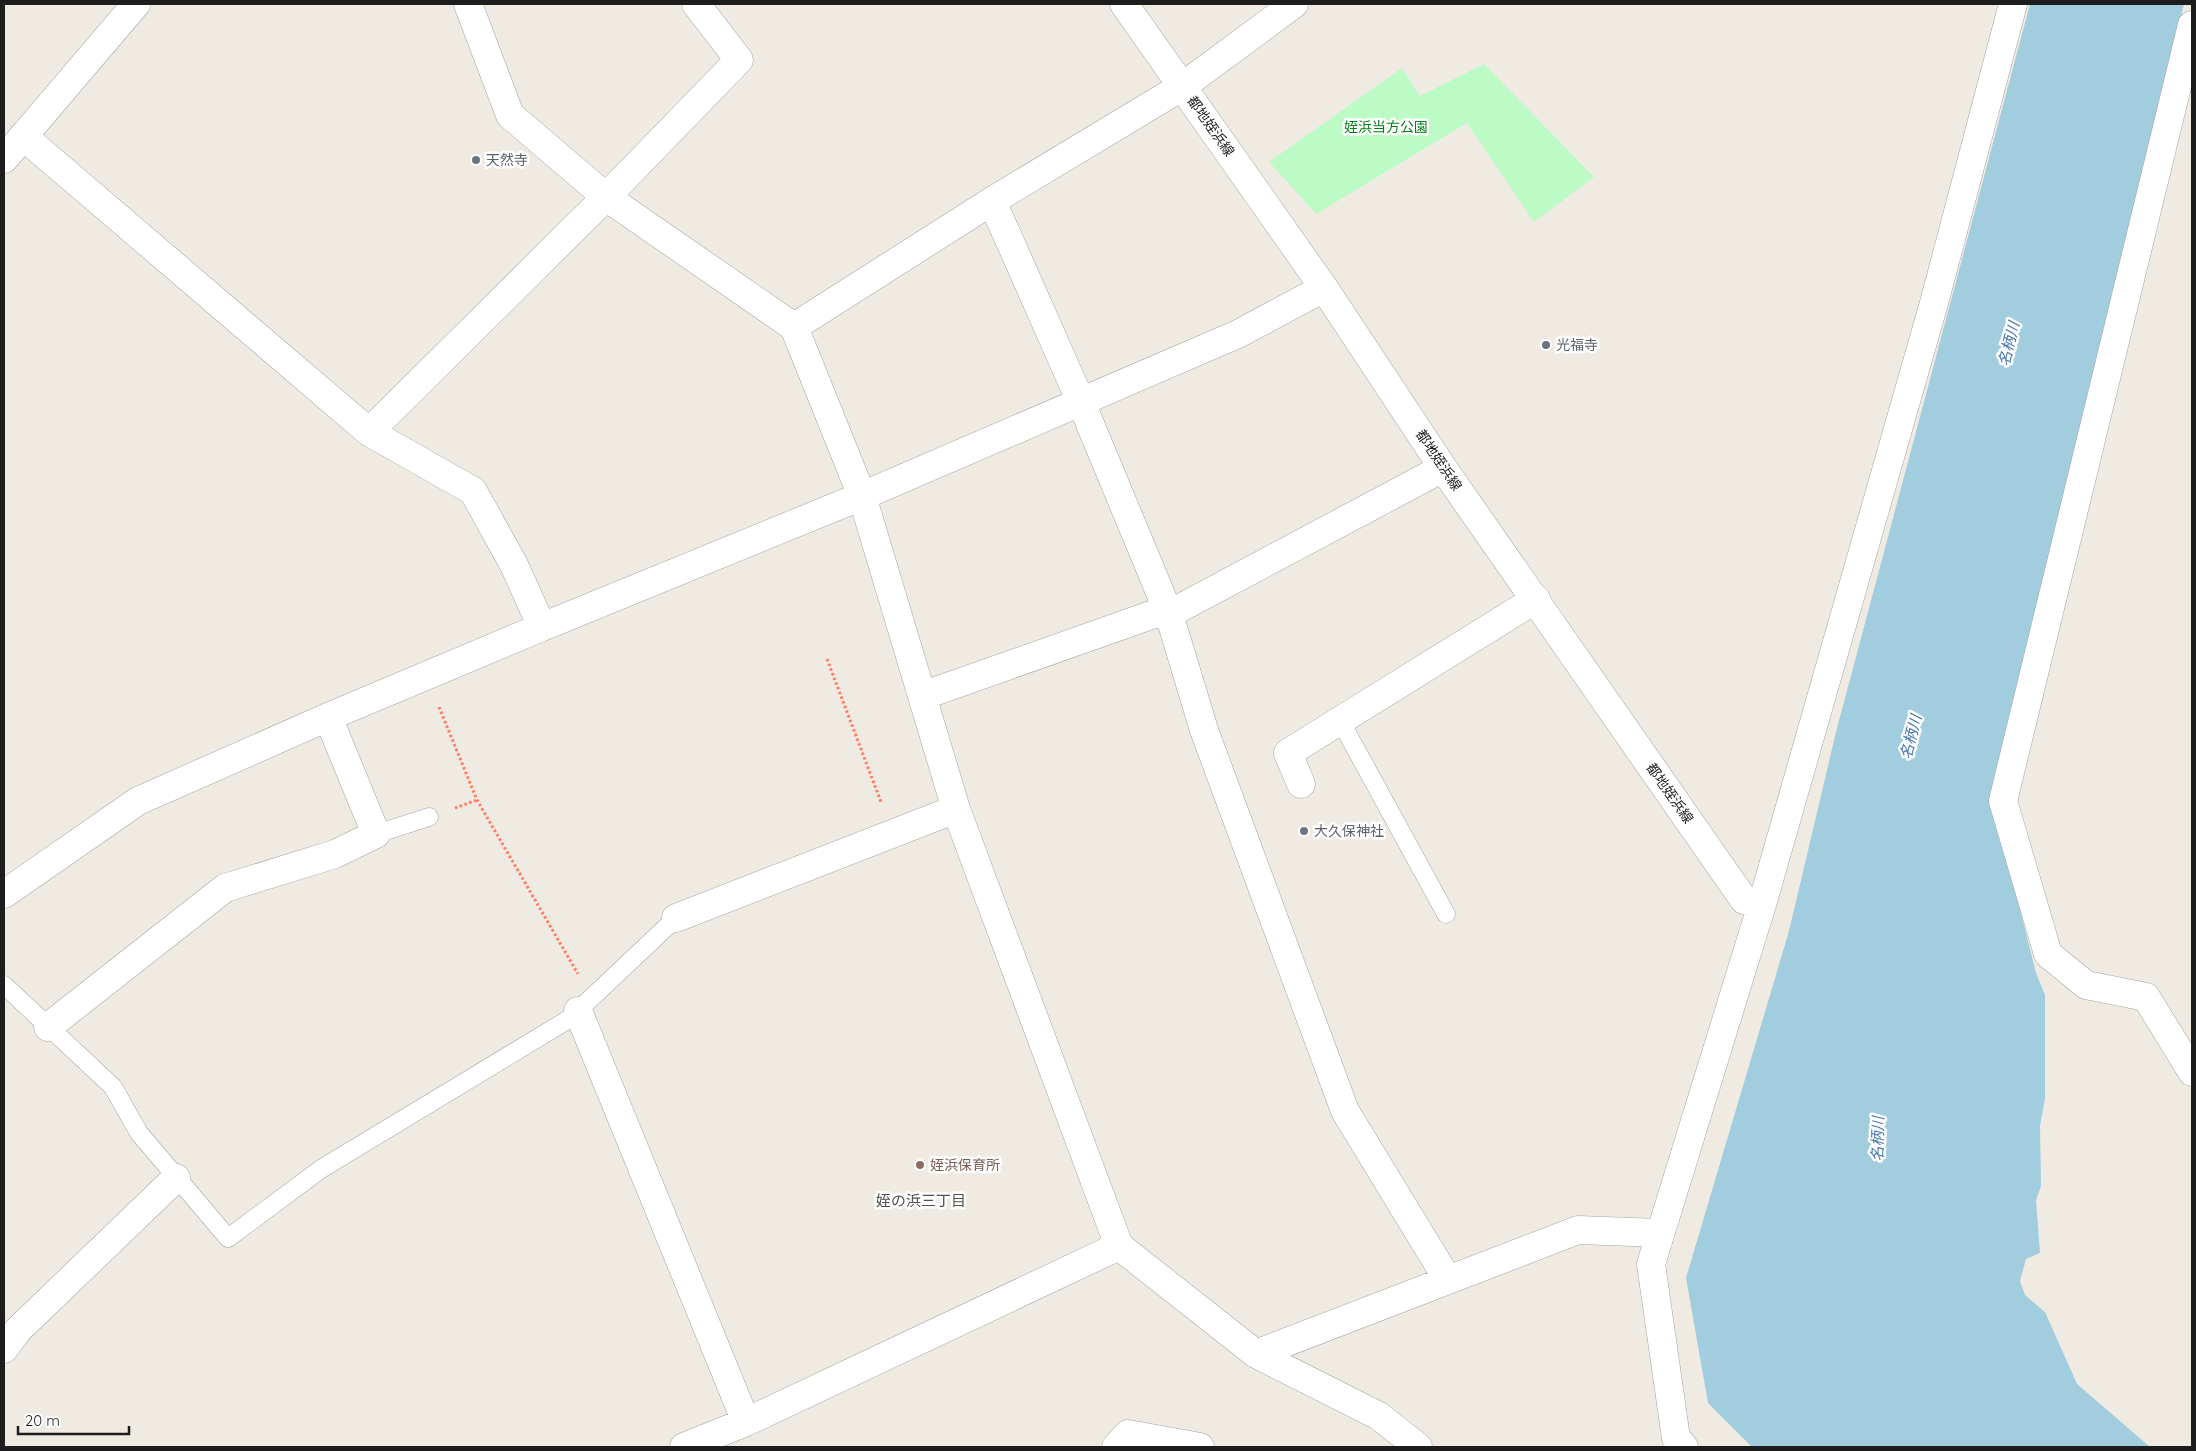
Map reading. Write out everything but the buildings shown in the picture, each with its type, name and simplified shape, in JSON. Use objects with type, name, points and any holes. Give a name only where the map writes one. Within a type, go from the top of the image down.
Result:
[{"type":"street","points":[[4,159],[136,4]]},
{"type":"street","points":[[468,4],[510,115],[606,197],[794,327],[862,496],[956,809],[1119,1246],[1256,1354],[1379,1416],[1418,1447]]},
{"type":"street","points":[[369,432],[606,197],[739,60],[696,4]]},
{"type":"street","name":"都地姪浜線","points":[[1124,4],[1324,288],[1443,468],[1744,900],[1763,901]]},
{"type":"street","points":[[794,327],[992,201],[1183,86],[1294,4]]},
{"type":"street","points":[[1684,1447],[1676,1438],[1651,1264],[1763,901],[1931,313],[2013,4]]},
{"type":"street","points":[[2192,24],[2003,801],[2048,954],[2086,985],[2146,997],[2192,1072]]},
{"type":"street","points":[[24,136],[369,432],[474,491],[514,565],[542,626]]},
{"type":"street","points":[[992,201],[1081,402],[1169,614],[1204,730],[1345,1111],[1448,1280]]},
{"type":"street","points":[[4,894],[138,802],[328,717],[542,626],[862,496],[1238,334],[1324,288]]},
{"type":"street","points":[[922,696],[1154,614],[1169,614],[1443,468]]},
{"type":"street","points":[[1301,784],[1288,753],[1341,722],[1536,599]]},
{"type":"street","points":[[48,1027],[225,888],[335,854],[376,834],[328,717]]},
{"type":"street","points":[[676,918],[956,809]]},
{"type":"street","points":[[585,1005],[746,1422]]},
{"type":"street","points":[[4,1349],[18,1330],[176,1178]]},
{"type":"street","points":[[1256,1354],[1578,1230],[1660,1233]]},
{"type":"street","points":[[684,1447],[746,1422],[1119,1246]]},
{"type":"street","points":[[1116,1447],[1128,1434],[1200,1447]]},
{"type":"lane","points":[[1341,722],[1446,914]]},
{"type":"lane","points":[[376,834],[429,817]]},
{"type":"lane","points":[[4,985],[113,1087],[139,1133],[228,1238],[321,1169],[569,1019],[676,918]]},
{"type":"path","points":[[827,659],[892,834]]},
{"type":"path","points":[[427,676],[477,800],[585,1005]]},
{"type":"green space","name":"姪浜当方公園","points":[[1484,64],[1594,177],[1534,222],[1467,123],[1316,214],[1269,162],[1402,68],[1420,96]]},
{"type":"water","name":"名柄川","points":[[2030,4],[2184,4],[1993,803],[2036,973],[2045,995],[2045,1098],[2040,1126],[2041,1186],[2036,1200],[2040,1253],[2026,1259],[2020,1281],[2025,1295],[2045,1312],[2077,1384],[2150,1447],[1752,1447],[1708,1403],[1686,1278],[1789,931],[1836,732]]},
{"type":"place","name":"天然寺","points":[[476,160]]},
{"type":"place","name":"光福寺","points":[[1546,345]]},
{"type":"place","name":"大久保神社","points":[[1304,831]]},
{"type":"place","name":"姪浜保育所","points":[[920,1165]]},
{"type":"district","name":"姪の浜三丁目","points":[[921,1201]]}]
